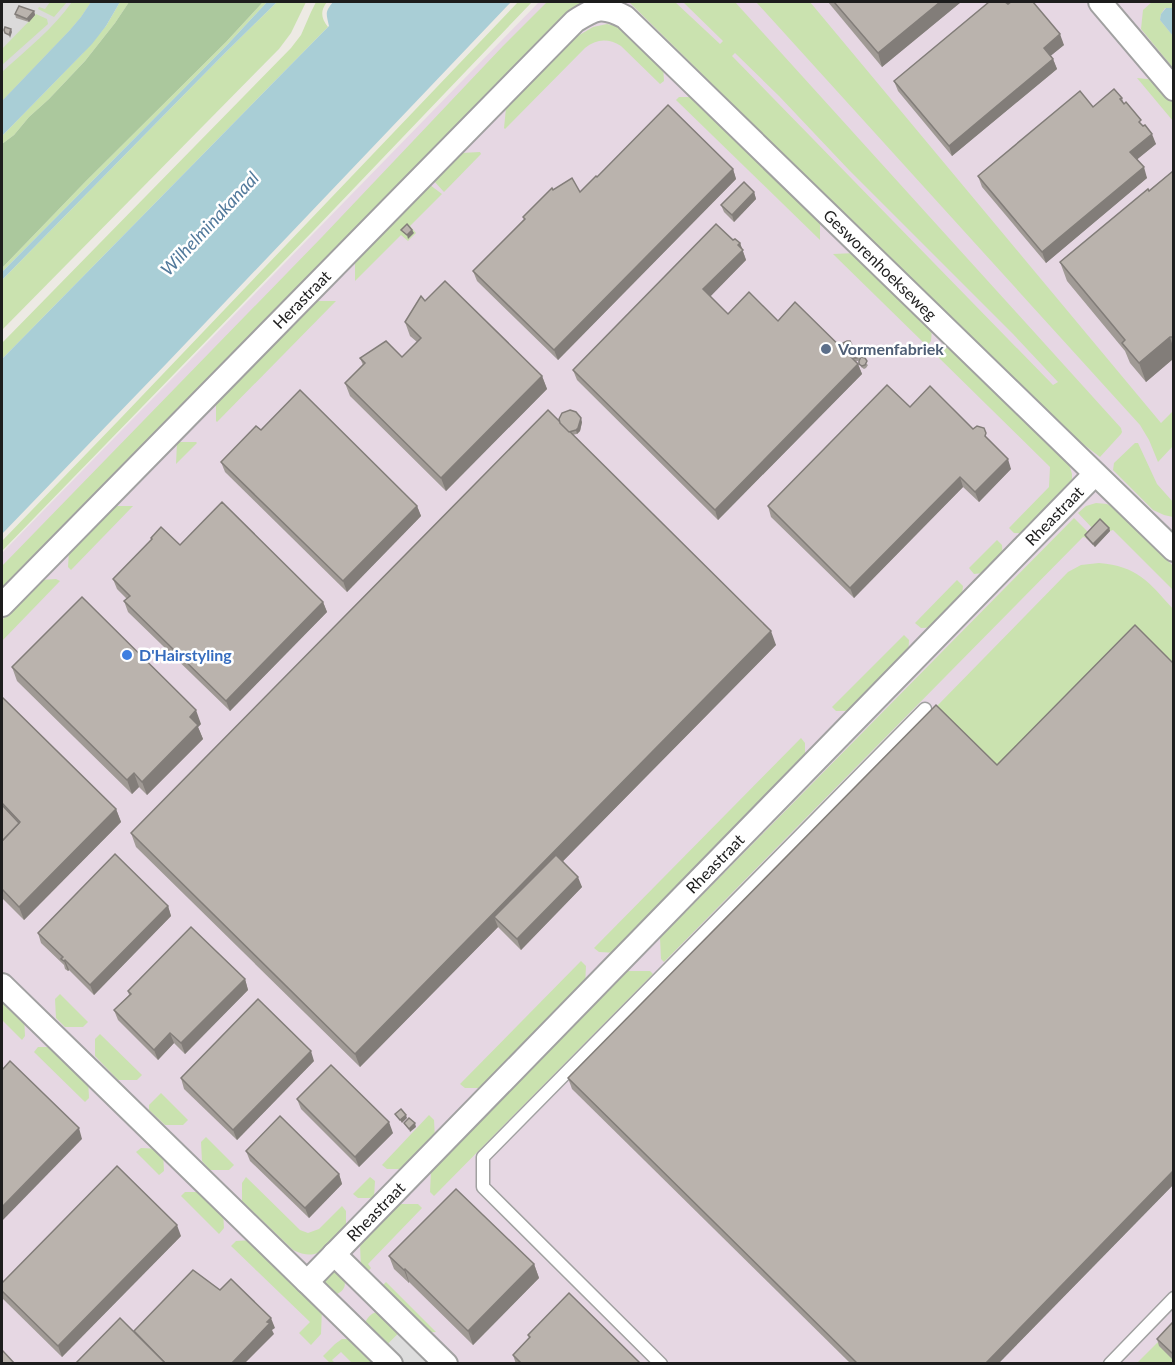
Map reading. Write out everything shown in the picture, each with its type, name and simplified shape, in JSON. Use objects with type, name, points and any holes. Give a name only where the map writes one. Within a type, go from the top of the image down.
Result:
[{"type":"street","points":[[1100,2],[1173,89]]},
{"type":"street","name":"Herastraat","points":[[2,605],[575,21],[593,10],[611,10]]},
{"type":"street","name":"Gesworenhoekseweg","points":[[611,10],[625,17],[1173,550]]},
{"type":"street","name":"Rheastraat","points":[[307,1281],[1095,474]]},
{"type":"street","points":[[2,985],[391,1364]]},
{"type":"street","name":"Rheastraat","points":[[334,1254],[447,1364]]},
{"type":"lane","points":[[661,1364],[483,1187],[483,1157],[925,709]]},
{"type":"lane","points":[[1110,1364],[1173,1298]]},
{"type":"shaded area","points":[[2,2],[108,2],[2,111]]},
{"type":"shaded area","points":[[539,2],[1173,2],[1173,1363],[2,1363],[2,553]]},
{"type":"shaded area","points":[[403,1329],[438,1363],[397,1363],[383,1349]]},
{"type":"green space","points":[[50,2],[67,2],[54,17],[38,9],[39,7],[45,9]]},
{"type":"green space","points":[[72,2],[91,2],[70,30],[2,101],[2,72],[48,30]]},
{"type":"green space","points":[[120,2],[129,2],[85,61],[14,135],[2,144],[2,136],[82,54],[106,26]]},
{"type":"green space","points":[[129,2],[263,2],[2,268],[2,144],[14,135],[85,61]]},
{"type":"green space","points":[[263,2],[267,2],[228,44],[2,272],[2,268],[86,181],[226,42]]},
{"type":"green space","points":[[277,2],[306,2],[291,33],[279,49],[2,330],[2,280]]},
{"type":"green space","points":[[316,2],[327,2],[322,14],[328,27],[2,359],[2,343],[291,48],[301,35]]},
{"type":"green space","points":[[518,2],[532,2],[2,551],[2,541]]},
{"type":"green space","points":[[547,2],[583,2],[2,592],[2,566]]},
{"type":"green space","points":[[629,2],[675,2],[720,44],[723,41],[683,2],[735,2],[1121,428],[1122,432],[1100,457],[1058,425]],"holes":[[[735,53],[849,170],[1058,382],[1053,385],[732,56]]]},
{"type":"green space","points":[[756,2],[810,2],[1161,423],[1173,411],[1173,446],[1158,462],[1140,425]]},
{"type":"green space","points":[[1152,2],[1173,2],[1173,8],[1165,8],[1160,20],[1173,36],[1173,68],[1141,29],[1143,10]]},
{"type":"green space","points":[[36,14],[47,19],[48,24],[2,65],[2,49]]},
{"type":"green space","points":[[607,24],[625,28],[663,64],[664,81],[660,84],[621,46],[607,41],[598,41],[585,48],[505,129],[506,108],[576,37],[593,27]]},
{"type":"green space","points":[[1137,78],[1157,80],[1173,99],[1173,121]]},
{"type":"green space","points":[[679,97],[698,97],[820,219],[820,240],[676,100]]},
{"type":"green space","points":[[480,152],[481,154],[444,192],[434,181],[461,153]]},
{"type":"green space","points":[[430,185],[442,194],[410,226],[416,233],[408,241],[401,235],[355,281],[355,261]]},
{"type":"green space","points":[[856,253],[932,328],[931,341],[927,346],[833,254]]},
{"type":"green space","points":[[316,301],[336,301],[217,422],[216,403]]},
{"type":"green space","points":[[939,348],[952,348],[1069,464],[1072,485],[1031,534],[1014,533],[1009,528],[1049,487],[1050,467],[934,353]]},
{"type":"green space","points":[[177,443],[197,443],[176,464]]},
{"type":"green space","points":[[1135,443],[1138,443],[1157,484],[1173,502],[1173,517],[1153,510],[1113,470],[1114,463]]},
{"type":"green space","points":[[1096,503],[1107,504],[1116,509],[1173,566],[1173,590],[1113,530],[1094,530],[1078,513],[1086,506]]},
{"type":"green space","points":[[114,506],[133,506],[71,570],[68,567],[69,551]]},
{"type":"green space","points":[[1074,518],[1090,534],[1086,538],[1083,537],[664,962],[661,959],[660,938]]},
{"type":"green space","points":[[997,540],[1002,545],[1003,562],[993,572],[974,574],[969,568]]},
{"type":"green space","points":[[1099,563],[1133,572],[1149,583],[1173,609],[1173,665],[1002,771],[937,706],[1068,572],[1081,565]]},
{"type":"green space","points":[[41,580],[60,581],[2,641],[2,620]]},
{"type":"green space","points":[[957,580],[963,586],[961,604],[939,627],[921,628],[915,623]]},
{"type":"green space","points":[[904,635],[909,640],[908,658],[856,711],[836,711],[832,707]]},
{"type":"green space","points":[[801,738],[805,743],[805,763],[618,953],[599,952],[594,948]]},
{"type":"green space","points":[[581,961],[586,966],[585,986],[485,1088],[465,1088],[460,1084]]},
{"type":"green space","points":[[628,971],[650,971],[653,974],[434,1196],[430,1192],[431,1171]]},
{"type":"green space","points":[[2,994],[24,1015],[25,1036],[22,1040],[2,1020]]},
{"type":"green space","points":[[60,994],[88,1022],[83,1027],[65,1027],[56,1018],[55,999]]},
{"type":"green space","points":[[100,1034],[142,1075],[137,1080],[118,1080],[95,1056],[95,1039]]},
{"type":"green space","points":[[38,1047],[57,1047],[88,1078],[89,1098],[85,1102],[34,1052]]},
{"type":"green space","points":[[161,1093],[188,1120],[183,1125],[165,1125],[149,1110],[149,1105]]},
{"type":"green space","points":[[429,1115],[434,1120],[435,1139],[405,1169],[387,1169],[382,1165]]},
{"type":"green space","points":[[206,1137],[234,1165],[229,1170],[210,1170],[202,1161],[201,1142]]},
{"type":"green space","points":[[141,1148],[161,1149],[164,1171],[159,1175],[136,1152]]},
{"type":"green space","points":[[246,1177],[300,1230],[308,1233],[319,1229],[342,1206],[346,1211],[346,1230],[328,1247],[316,1254],[302,1254],[293,1250],[242,1201],[242,1183]]},
{"type":"green space","points":[[370,1177],[375,1181],[374,1198],[358,1198],[353,1194]]},
{"type":"green space","points":[[185,1192],[205,1192],[223,1211],[224,1228],[219,1234],[181,1196]]},
{"type":"green space","points":[[399,1204],[418,1204],[422,1208],[368,1264],[371,1268],[366,1274],[361,1270],[360,1243]]},
{"type":"green space","points":[[253,1240],[322,1308],[321,1334],[311,1345],[299,1333],[310,1322],[231,1246],[236,1241]]},
{"type":"green space","points":[[334,1272],[342,1277],[345,1284],[339,1293],[334,1295],[323,1284],[326,1276]]},
{"type":"green space","points":[[386,1282],[436,1332],[426,1333],[380,1288]]},
{"type":"green space","points":[[379,1311],[403,1329],[383,1349],[365,1323],[367,1318]]},
{"type":"green space","points":[[1173,1327],[1173,1363],[1137,1363]]},
{"type":"green space","points":[[342,1339],[350,1339],[379,1363],[352,1363],[341,1352],[332,1360],[335,1363],[330,1363],[323,1356]]},
{"type":"water","points":[[91,2],[120,2],[92,44],[2,136],[2,101],[70,30]]},
{"type":"water","points":[[267,2],[277,2],[2,280],[2,272]]},
{"type":"water","name":"Wilhelminakanaal","points":[[333,2],[511,2],[2,534],[2,359],[329,26],[327,13]]},
{"type":"water","points":[[1166,8],[1173,8],[1173,36],[1160,20]]},
{"type":"building","points":[[834,2],[940,2],[878,53]]},
{"type":"building","points":[[989,2],[1008,4],[1033,2],[1060,34],[1044,48],[1053,59],[949,146],[894,81]]},
{"type":"building","points":[[19,6],[34,11],[27,19],[15,14]]},
{"type":"building","points":[[5,27],[11,29],[9,35],[5,33]]},
{"type":"building","points":[[1114,89],[1124,104],[1126,102],[1141,120],[1139,122],[1145,125],[1152,134],[1130,152],[1144,167],[1042,252],[978,176],[1080,91],[1093,107]]},
{"type":"building","points":[[668,105],[733,169],[554,350],[473,271],[525,219],[523,217],[552,188],[553,190],[572,178],[580,192]]},
{"type":"building","points":[[1173,171],[1173,337],[1170,337],[1139,363],[1122,343],[1125,340],[1060,262]]},
{"type":"building","points":[[744,182],[754,192],[732,215],[721,205]]},
{"type":"building","points":[[407,224],[412,230],[407,235],[401,230]]},
{"type":"building","points":[[716,224],[733,240],[740,243],[738,245],[743,250],[703,289],[728,314],[749,292],[778,321],[795,302],[858,364],[715,510],[573,370]]},
{"type":"building","points":[[445,281],[542,376],[441,478],[345,383],[365,363],[360,358],[386,341],[402,357],[421,338],[405,322],[421,296],[425,301]]},
{"type":"building","points":[[850,341],[852,349],[859,350],[857,358],[851,356],[851,350],[845,350],[843,347],[843,343]]},
{"type":"building","points":[[861,357],[867,361],[862,366],[859,364]]},
{"type":"building","points":[[887,385],[910,407],[930,386],[973,429],[977,426],[984,428],[985,436],[1008,459],[975,492],[960,477],[850,588],[768,506]]},
{"type":"building","points":[[300,390],[417,506],[343,581],[221,462],[256,426],[261,430]]},
{"type":"building","points":[[548,410],[771,631],[355,1054],[131,833]]},
{"type":"building","points":[[570,410],[576,412],[581,418],[578,428],[569,432],[559,419],[562,413]]},
{"type":"building","points":[[222,502],[323,602],[226,701],[124,601],[130,596],[113,579],[161,527],[180,545]]},
{"type":"building","points":[[1100,519],[1109,528],[1093,544],[1085,535]]},
{"type":"building","points":[[82,597],[196,710],[190,717],[198,725],[142,782],[134,773],[127,780],[12,667]]},
{"type":"building","points":[[1135,625],[1173,663],[1173,1171],[985,1364],[858,1364],[568,1078],[936,705],[997,765]]},
{"type":"building","points":[[2,697],[116,809],[19,907],[2,889],[2,841],[20,822],[2,803]]},
{"type":"building","points":[[2,805],[19,823],[2,841]]},
{"type":"building","points":[[115,854],[168,906],[90,985],[65,960],[61,959],[63,957],[38,933]]},
{"type":"building","points":[[556,855],[578,877],[517,939],[494,917]]},
{"type":"building","points":[[191,927],[245,979],[181,1043],[170,1033],[154,1050],[114,1010],[131,994],[128,991]]},
{"type":"building","points":[[258,999],[311,1051],[233,1130],[181,1078]]},
{"type":"building","points":[[10,1061],[79,1128],[2,1207],[2,1070]]},
{"type":"building","points":[[331,1065],[389,1122],[355,1157],[297,1099]]},
{"type":"building","points":[[401,1109],[406,1115],[400,1120],[395,1114]]},
{"type":"building","points":[[280,1116],[339,1174],[305,1208],[246,1151]]},
{"type":"building","points":[[409,1118],[415,1123],[409,1129],[404,1123]]},
{"type":"building","points":[[117,1166],[177,1225],[58,1346],[2,1291],[2,1283]]},
{"type":"building","points":[[456,1189],[534,1264],[468,1331],[389,1256]]},
{"type":"building","points":[[193,1270],[220,1290],[231,1279],[271,1318],[267,1322],[270,1323],[231,1364],[166,1364],[134,1331]]},
{"type":"building","points":[[569,1293],[641,1364],[522,1364],[513,1355],[530,1337],[528,1335]]},
{"type":"building","points":[[120,1318],[166,1364],[75,1364]]},
{"type":"building","points":[[1173,1322],[1173,1352],[1172,1353],[1157,1339]]},
{"type":"building","points":[[2,1350],[15,1364],[2,1364]]},
{"type":"place","name":"Vormenfabriek","points":[[826,349]]},
{"type":"place","name":"D'Hairstyling","points":[[127,655]]}]
